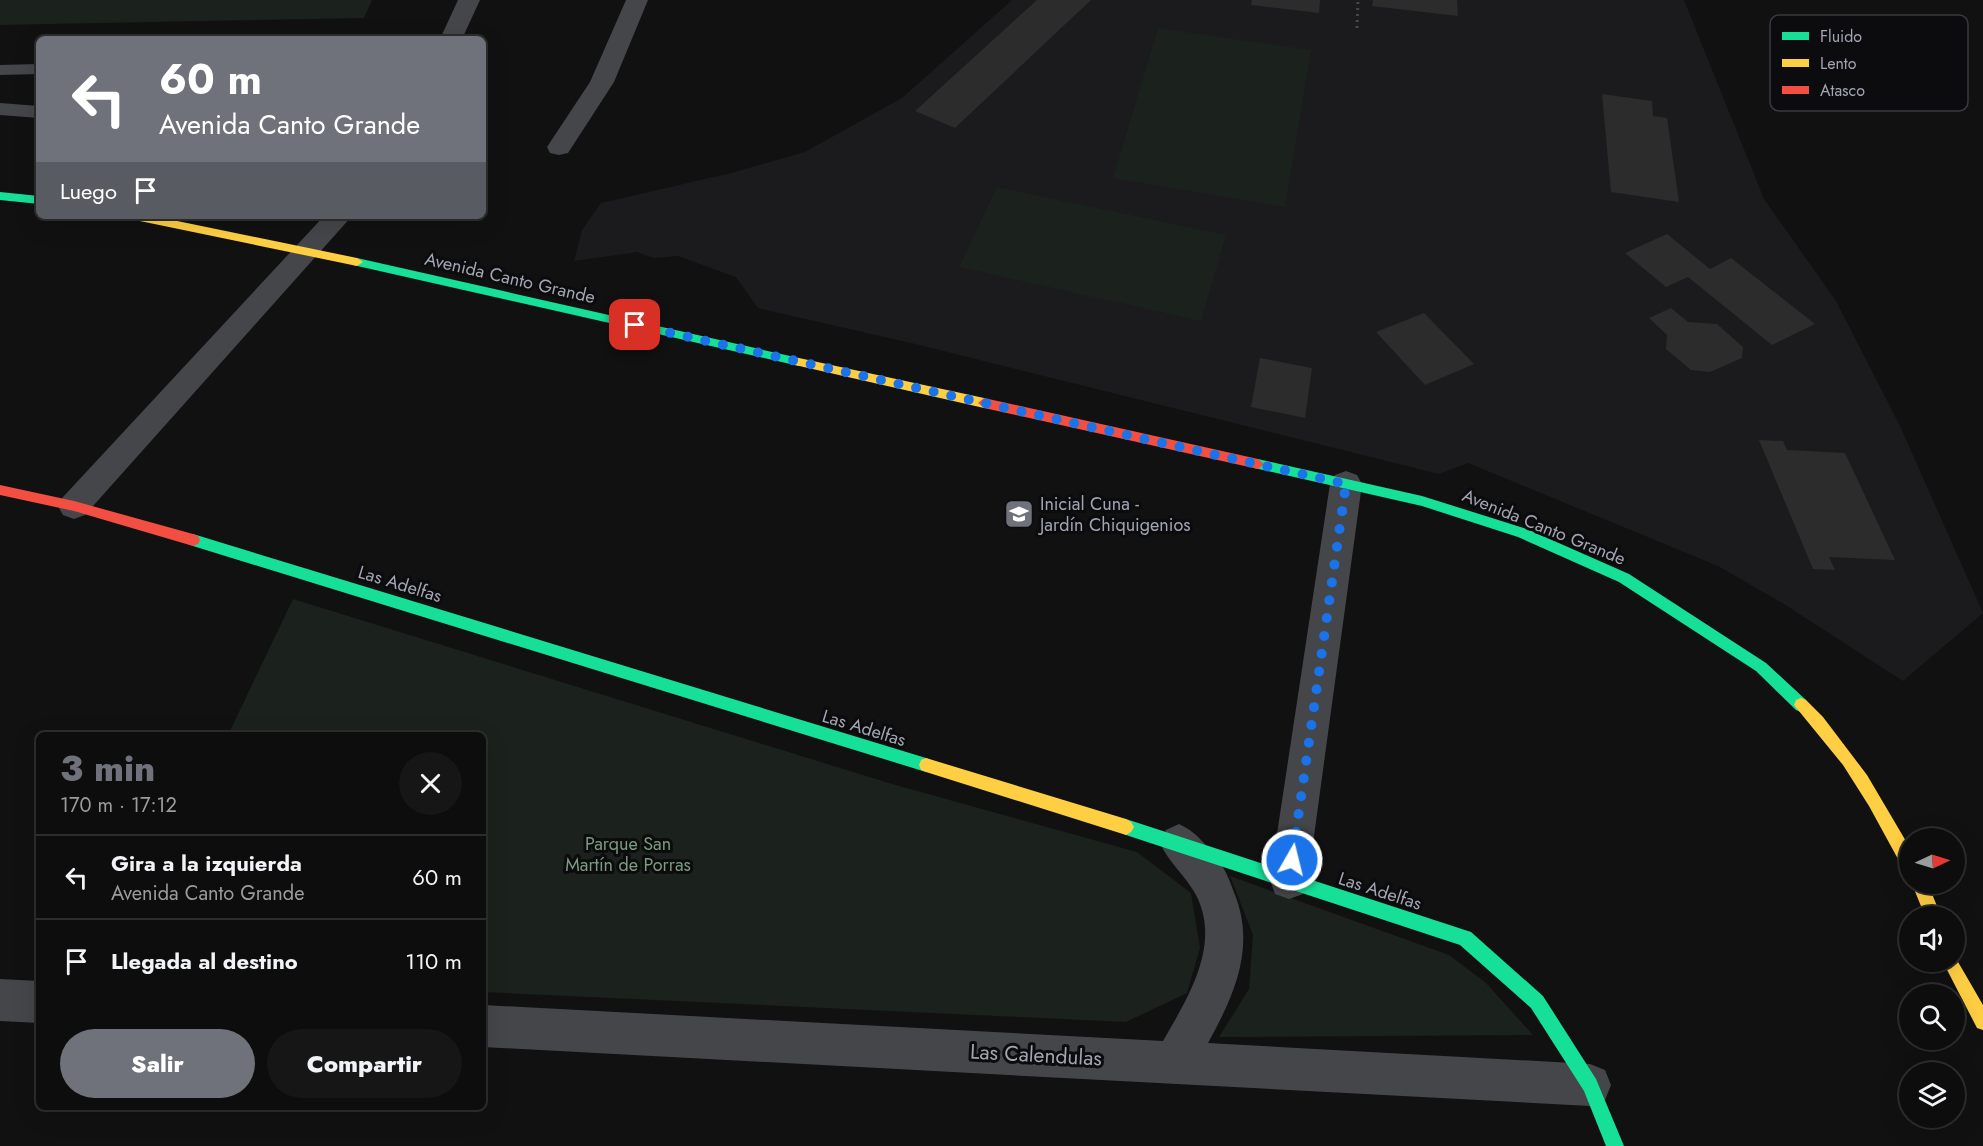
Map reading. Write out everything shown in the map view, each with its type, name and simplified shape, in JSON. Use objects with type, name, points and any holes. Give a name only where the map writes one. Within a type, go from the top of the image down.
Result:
[{"type":"street","points":[[453,36],[469,0]]},
{"type":"street","points":[[559,147],[602,82],[637,0]]},
{"type":"street","points":[[0,196],[36,200]]},
{"type":"street","name":"Avenida Canto Grande","points":[[150,219],[306,251],[1346,484],[1452,509],[1522,533],[1624,578],[1761,667],[1818,721],[1869,791],[1899,844]]},
{"type":"street","points":[[74,506],[336,219]]},
{"type":"street","points":[[1289,880],[1346,484]]},
{"type":"street","name":"Las Adelfas","points":[[0,490],[74,506],[264,560],[1179,843],[1465,938],[1537,1002],[1590,1085],[1615,1146]]},
{"type":"street","points":[[1174,1063],[1214,991],[1224,950],[1222,913],[1210,883],[1179,843]]},
{"type":"street","points":[[1956,972],[1983,1022]]},
{"type":"street","points":[[0,1000],[36,1002]]},
{"type":"street","name":"Las Calendulas","points":[[486,1026],[1590,1085]]},
{"type":"lane","points":[[0,70],[36,69]]},
{"type":"lane","points":[[0,109],[36,112]]},
{"type":"path","points":[[1357,28],[1358,0]]},
{"type":"shaded area","points":[[1012,0],[1684,0],[1764,199],[1836,301],[1900,426],[1983,613],[1903,681],[1784,604],[1718,566],[1468,463],[1439,474],[915,344],[758,308],[736,277],[678,256],[654,258],[637,252],[574,261],[582,230],[601,203],[731,173],[805,152],[902,98]]},
{"type":"green space","points":[[0,0],[372,0],[364,18],[0,25]]},
{"type":"green space","points":[[1158,28],[1311,50],[1285,207],[1113,178]]},
{"type":"green space","points":[[997,187],[1226,235],[1201,321],[959,267]]},
{"type":"green space","name":"Parque San Martín de Porras","points":[[293,599],[892,784],[1137,852],[1191,893],[1200,948],[1187,993],[1126,1022],[486,992],[486,732],[229,732]]},
{"type":"green space","points":[[1230,876],[1449,955],[1486,983],[1533,1035],[1219,1037],[1249,989],[1253,935]]},
{"type":"building","points":[[1037,0],[1091,0],[955,128],[915,111]]},
{"type":"building","points":[[1252,0],[1320,0],[1319,13],[1251,5]]},
{"type":"building","points":[[1373,0],[1457,0],[1458,16],[1372,6]]},
{"type":"building","points":[[1602,94],[1652,101],[1653,116],[1667,118],[1679,202],[1611,192]]},
{"type":"building","points":[[1667,234],[1710,269],[1731,258],[1815,324],[1772,345],[1688,277],[1666,287],[1625,253]]},
{"type":"building","points":[[1671,308],[1688,322],[1717,324],[1743,347],[1742,358],[1710,372],[1691,370],[1666,349],[1667,335],[1649,318]]},
{"type":"building","points":[[1424,313],[1474,364],[1425,385],[1376,332]]},
{"type":"building","points":[[1260,358],[1312,368],[1305,418],[1251,407]]},
{"type":"building","points":[[1759,440],[1783,441],[1787,450],[1845,453],[1895,560],[1829,557],[1835,570],[1813,569]]},
{"type":"traffic: fast","points":[[0,196],[36,200]]},
{"type":"traffic: fast","points":[[357,262],[799,362]]},
{"type":"traffic: fast","points":[[1258,464],[1422,501],[1522,533],[1624,578],[1761,667],[1801,705]]},
{"type":"traffic: fast","points":[[193,540],[926,765]]},
{"type":"traffic: fast","points":[[1126,827],[1465,938],[1537,1002],[1590,1085],[1615,1146]]},
{"type":"traffic: slow","points":[[149,219],[357,262]]},
{"type":"traffic: slow","points":[[799,362],[984,403]]},
{"type":"traffic: slow","points":[[1801,705],[1818,722],[1848,760],[1899,845]]},
{"type":"traffic: slow","points":[[926,765],[1126,827]]},
{"type":"traffic: slow","points":[[1924,894],[1929,906]]},
{"type":"traffic: slow","points":[[1956,972],[1983,1022]]},
{"type":"traffic: jam","points":[[984,403],[1258,464]]},
{"type":"traffic: jam","points":[[0,490],[74,506],[193,540]]},
{"type":"place","name":"Inicial Cuna - Jardín Chiquigenios","points":[[1019,514]]},
{"type":"route","points":[[635,325],[1346,484],[1292,860]]}]
